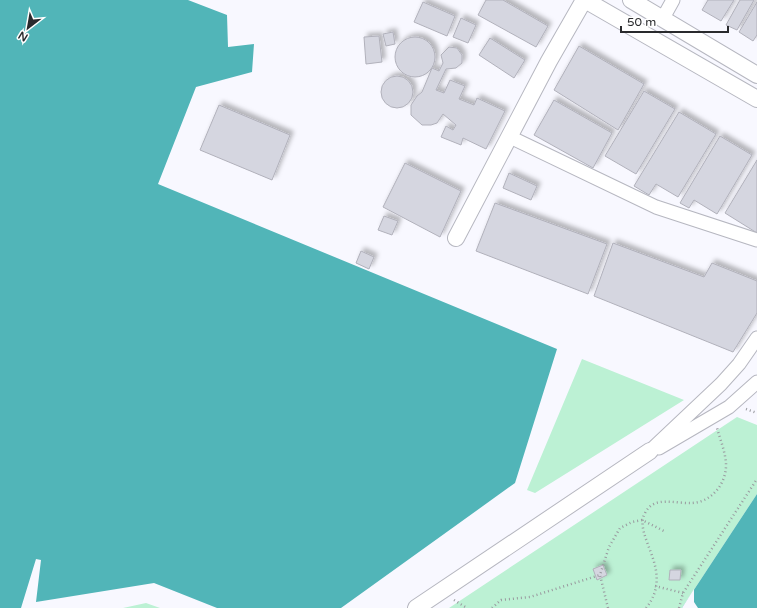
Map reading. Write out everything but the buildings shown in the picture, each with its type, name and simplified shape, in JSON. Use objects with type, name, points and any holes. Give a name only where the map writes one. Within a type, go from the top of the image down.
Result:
[{"type":"street","points":[[456,238],[549,61],[585,0],[674,50],[757,100]]},
{"type":"street","points":[[631,0],[757,75]]},
{"type":"street","points":[[663,18],[673,0]]},
{"type":"street","points":[[510,137],[656,207],[757,240]]},
{"type":"street","points":[[650,451],[658,441],[702,404],[721,384],[739,364],[757,338]]},
{"type":"street","points":[[416,608],[650,451],[662,446],[729,407],[757,382]]},
{"type":"path","points":[[744,408],[757,413]]},
{"type":"path","points":[[646,608],[652,600],[655,586],[656,563],[644,536],[642,520],[647,509],[657,503],[664,501],[694,503],[703,500],[719,488],[726,464],[716,425]]},
{"type":"path","points":[[680,608],[683,593],[757,479]]},
{"type":"path","points":[[608,608],[600,575],[609,547],[620,528],[632,522],[642,520],[666,532]]},
{"type":"path","points":[[492,608],[501,600],[521,599],[600,575]]},
{"type":"path","points":[[655,586],[683,593]]},
{"type":"path","points":[[454,600],[466,608]]},
{"type":"green space","points":[[582,359],[684,400],[535,493],[527,490]]},
{"type":"green space","points":[[737,417],[757,425],[757,494],[682,608],[449,608]]},
{"type":"green space","points":[[146,603],[160,608],[123,608]]},
{"type":"water","points":[[0,0],[188,0],[227,15],[228,47],[254,44],[252,72],[196,87],[158,184],[557,349],[515,483],[341,608],[217,608],[154,583],[36,602],[41,560],[36,559],[21,608],[0,608]]},
{"type":"water","points":[[757,494],[757,608],[682,608]]},
{"type":"pier","points":[[694,589],[694,602],[698,608],[682,608]]}]
